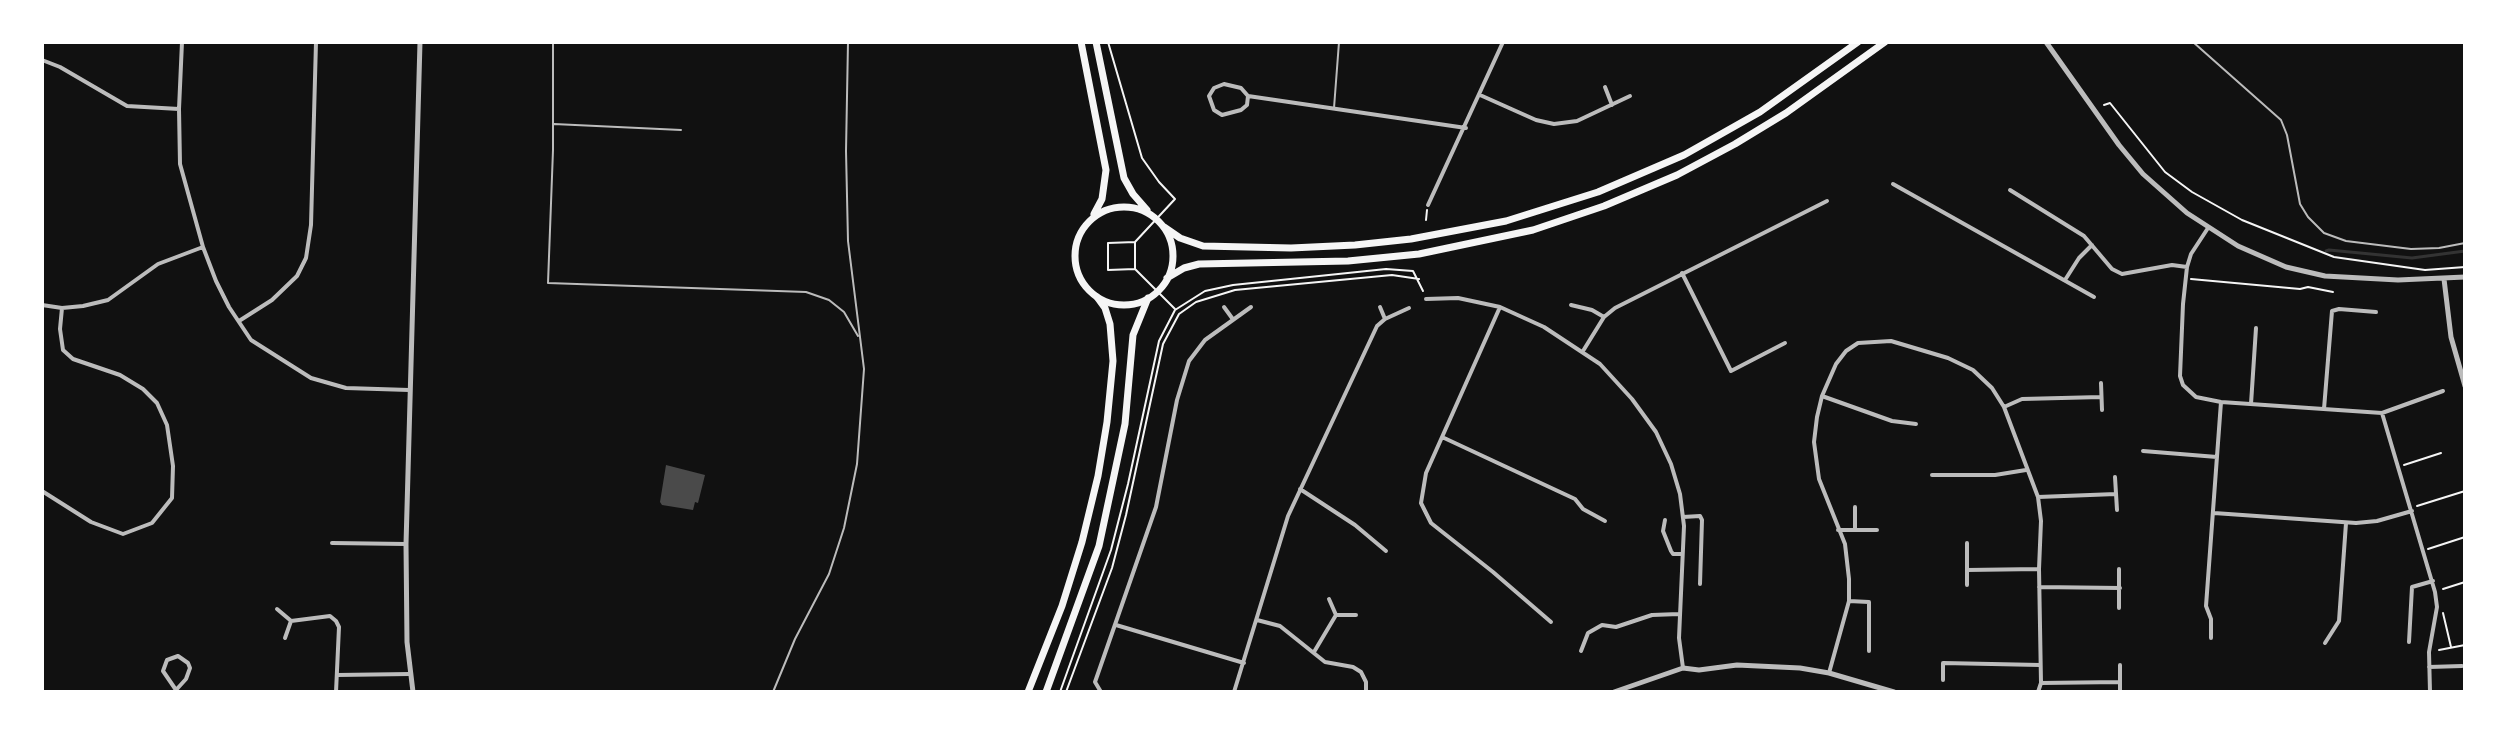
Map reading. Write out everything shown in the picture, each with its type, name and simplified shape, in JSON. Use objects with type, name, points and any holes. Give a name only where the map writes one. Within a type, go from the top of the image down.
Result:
[{"type":"main road","points":[[1028,692],[1062,606],[1078,555],[1101,463],[1113,361],[1110,324],[1105,308],[1080,279],[1074,257],[1079,235],[1099,207],[1106,170],[1081,42]]},
{"type":"main road","points":[[1096,42],[1124,178],[1137,201],[1180,238],[1203,246],[1291,248],[1411,239],[1506,221],[1598,192],[1684,155],[1760,112],[1858,42]]},
{"type":"main road","points":[[1167,278],[1199,264],[1348,261],[1419,254],[1533,230],[1604,206],[1677,175],[1724,150],[1786,113],[1885,42]]},
{"type":"main road","points":[[1090,219],[1104,210],[1120,206],[1136,208],[1151,215]]},
{"type":"main road","points":[[1097,297],[1117,305],[1138,303],[1159,290],[1167,278],[1173,252],[1164,227]]},
{"type":"main road","points":[[1046,692],[1100,542],[1125,424],[1133,335],[1148,298]]},
{"type":"street","points":[[182,42],[180,164],[203,247],[216,281],[251,340],[311,378],[346,388],[409,390]]},
{"type":"street","points":[[239,321],[272,300],[297,276],[306,258],[311,225],[316,42]]},
{"type":"street","points":[[413,692],[407,642],[406,544],[420,42]]},
{"type":"street","points":[[1428,205],[1503,42]]},
{"type":"street","points":[[2046,42],[2134,164],[2169,198],[2208,228],[2260,257],[2303,272],[2379,280],[2465,277]]},
{"type":"street","points":[[42,60],[60,67],[127,106],[179,109]]},
{"type":"street","points":[[1248,96],[1247,105],[1241,110],[1222,115],[1214,110],[1209,96],[1214,88],[1224,84],[1241,88],[1248,96],[1466,128]]},
{"type":"street","points":[[1605,87],[1612,105]]},
{"type":"street","points":[[1480,95],[1536,120],[1554,124],[1577,121],[1630,96]]},
{"type":"street","points":[[1893,184],[2094,297]]},
{"type":"street","points":[[2010,190],[2070,226],[2092,245],[2112,269],[2122,274],[2172,265],[2187,267]]},
{"type":"street","points":[[1803,201],[1808,210]]},
{"type":"street","points":[[1583,351],[1604,317],[1615,308],[1827,201]]},
{"type":"street","points":[[2208,228],[2191,254],[2185,279],[2180,376],[2183,385],[2196,397],[2221,402],[2382,413],[2443,391]]},
{"type":"street","points":[[2065,280],[2092,245]]},
{"type":"street","points":[[42,305],[62,308],[108,300],[158,264],[203,247]]},
{"type":"street","points":[[1682,273],[1731,371],[1785,343]]},
{"type":"street","points":[[2444,279],[2451,337],[2465,386]]},
{"type":"street","points":[[1426,299],[1458,298],[1525,316],[1583,351],[1609,373],[1656,432],[1680,494],[1683,517],[1679,614],[1683,668]]},
{"type":"street","points":[[1571,305],[1592,310],[1604,317]]},
{"type":"street","points":[[1224,307],[1233,319]]},
{"type":"street","points":[[1101,692],[1095,682],[1156,507],[1177,400],[1189,361],[1205,340],[1251,307]]},
{"type":"street","points":[[1380,307],[1385,319]]},
{"type":"street","points":[[1500,307],[1423,484],[1421,503],[1431,523],[1551,622]]},
{"type":"street","points":[[42,491],[91,522],[123,534],[152,523],[172,498],[173,466],[167,425],[157,403],[143,389],[120,375],[73,359],[63,350],[60,329],[62,308]]},
{"type":"street","points":[[1234,692],[1288,516],[1300,489],[1377,326],[1409,308]]},
{"type":"street","points":[[2324,409],[2332,311],[2376,312]]},
{"type":"street","points":[[2251,404],[2256,328]]},
{"type":"street","points":[[1829,673],[1849,601],[1845,544],[1819,479],[1814,442],[1822,396],[1836,364],[1853,346],[1876,340],[1891,341],[1948,358],[1973,370],[1992,388],[2004,407],[2038,497],[2041,521],[2041,683],[2038,692]]},
{"type":"street","points":[[2101,383],[2102,410]]},
{"type":"street","points":[[1822,396],[1892,421],[1916,424]]},
{"type":"street","points":[[2004,407],[2022,399],[2101,397]]},
{"type":"street","points":[[2211,638],[2211,619],[2206,606],[2221,402]]},
{"type":"street","points":[[2382,413],[2435,592],[2437,607],[2429,652],[2430,692]]},
{"type":"street","points":[[1442,437],[1575,499],[1583,509],[1605,521]]},
{"type":"street","points":[[2143,451],[2217,457]]},
{"type":"street","points":[[1932,475],[1995,475],[2026,470]]},
{"type":"street","points":[[2115,477],[2117,510]]},
{"type":"street","points":[[1300,489],[1355,525],[1386,551]]},
{"type":"street","points":[[2038,497],[2116,494]]},
{"type":"street","points":[[1855,507],[1855,530]]},
{"type":"street","points":[[2214,513],[2346,523],[2377,521],[2412,509]]},
{"type":"street","points":[[1683,517],[1700,516],[1702,520],[1700,584]]},
{"type":"street","points":[[1665,520],[1663,531],[1671,551],[1682,554]]},
{"type":"street","points":[[2325,643],[2339,621],[2346,523]]},
{"type":"street","points":[[1838,530],[1877,530]]},
{"type":"street","points":[[332,543],[406,544]]},
{"type":"street","points":[[1967,543],[1967,585]]},
{"type":"street","points":[[1967,570],[2039,569]]},
{"type":"street","points":[[2119,569],[2119,608]]},
{"type":"street","points":[[2409,642],[2412,587],[2433,581]]},
{"type":"street","points":[[2039,587],[2120,588]]},
{"type":"street","points":[[1329,599],[1336,615]]},
{"type":"street","points":[[1849,601],[1869,602],[1869,651]]},
{"type":"street","points":[[277,609],[291,621],[330,616],[336,621],[339,627],[336,692]]},
{"type":"street","points":[[1581,651],[1588,633],[1602,625],[1616,627],[1652,615],[1679,614]]},
{"type":"street","points":[[1314,652],[1336,615]]},
{"type":"street","points":[[1336,615],[1356,615]]},
{"type":"street","points":[[1257,620],[1280,626],[1325,662],[1353,667],[1361,672],[1366,682],[1366,692]]},
{"type":"street","points":[[285,638],[291,621]]},
{"type":"street","points":[[1116,625],[1245,664]]},
{"type":"street","points":[[178,656],[190,668],[176,691],[163,671],[167,660],[178,656]]},
{"type":"street","points":[[1943,680],[1943,663],[2040,665]]},
{"type":"street","points":[[2120,665],[2120,692]]},
{"type":"street","points":[[1614,692],[1683,668],[1780,666],[1829,673],[1894,692]]},
{"type":"street","points":[[2429,667],[2462,666]]},
{"type":"street","points":[[337,675],[410,674]]},
{"type":"street","points":[[2041,683],[2120,682]]},
{"type":"lane","points":[[553,42],[548,283],[806,292],[829,300],[844,312],[860,340]]},
{"type":"lane","points":[[773,692],[795,639],[829,574],[844,528],[857,464],[864,369],[848,241],[848,42]]},
{"type":"lane","points":[[1334,108],[1339,42]]},
{"type":"lane","points":[[2193,42],[2281,120],[2287,135],[2300,204],[2324,233],[2346,241],[2411,249],[2465,243]]},
{"type":"lane","points":[[553,124],[681,130]]},
{"type":"path","points":[[1108,42],[1142,158],[1175,199],[1135,242],[1135,269],[1175,310]]},
{"type":"path","points":[[2104,105],[2110,103],[2165,172],[2192,192],[2242,220],[2334,257],[2425,270],[2465,267]]},
{"type":"path","points":[[1135,242],[1108,243],[1108,270],[1135,269]]},
{"type":"path","points":[[1060,692],[1111,550],[1159,341],[1175,310],[1205,291],[1233,285],[1386,269],[1413,271],[1426,299]]},
{"type":"path","points":[[1066,692],[1112,568],[1163,344],[1179,314],[1196,302],[1235,290],[1392,275],[1419,279]]},
{"type":"path","points":[[2185,279],[2300,289],[2308,287],[2333,292]]},
{"type":"path","points":[[2398,466],[2441,453]]},
{"type":"path","points":[[2412,509],[2465,491]]},
{"type":"path","points":[[2424,550],[2465,537]]},
{"type":"path","points":[[2435,592],[2465,582]]},
{"type":"path","points":[[2437,607],[2443,613],[2451,647]]},
{"type":"path","points":[[2429,652],[2465,645]]},
{"type":"building","points":[[666,465],[705,475],[698,503],[695,502],[693,510],[662,505],[660,502]]},
{"type":"waterway","points":[[2326,251],[2412,258],[2465,251]]}]
